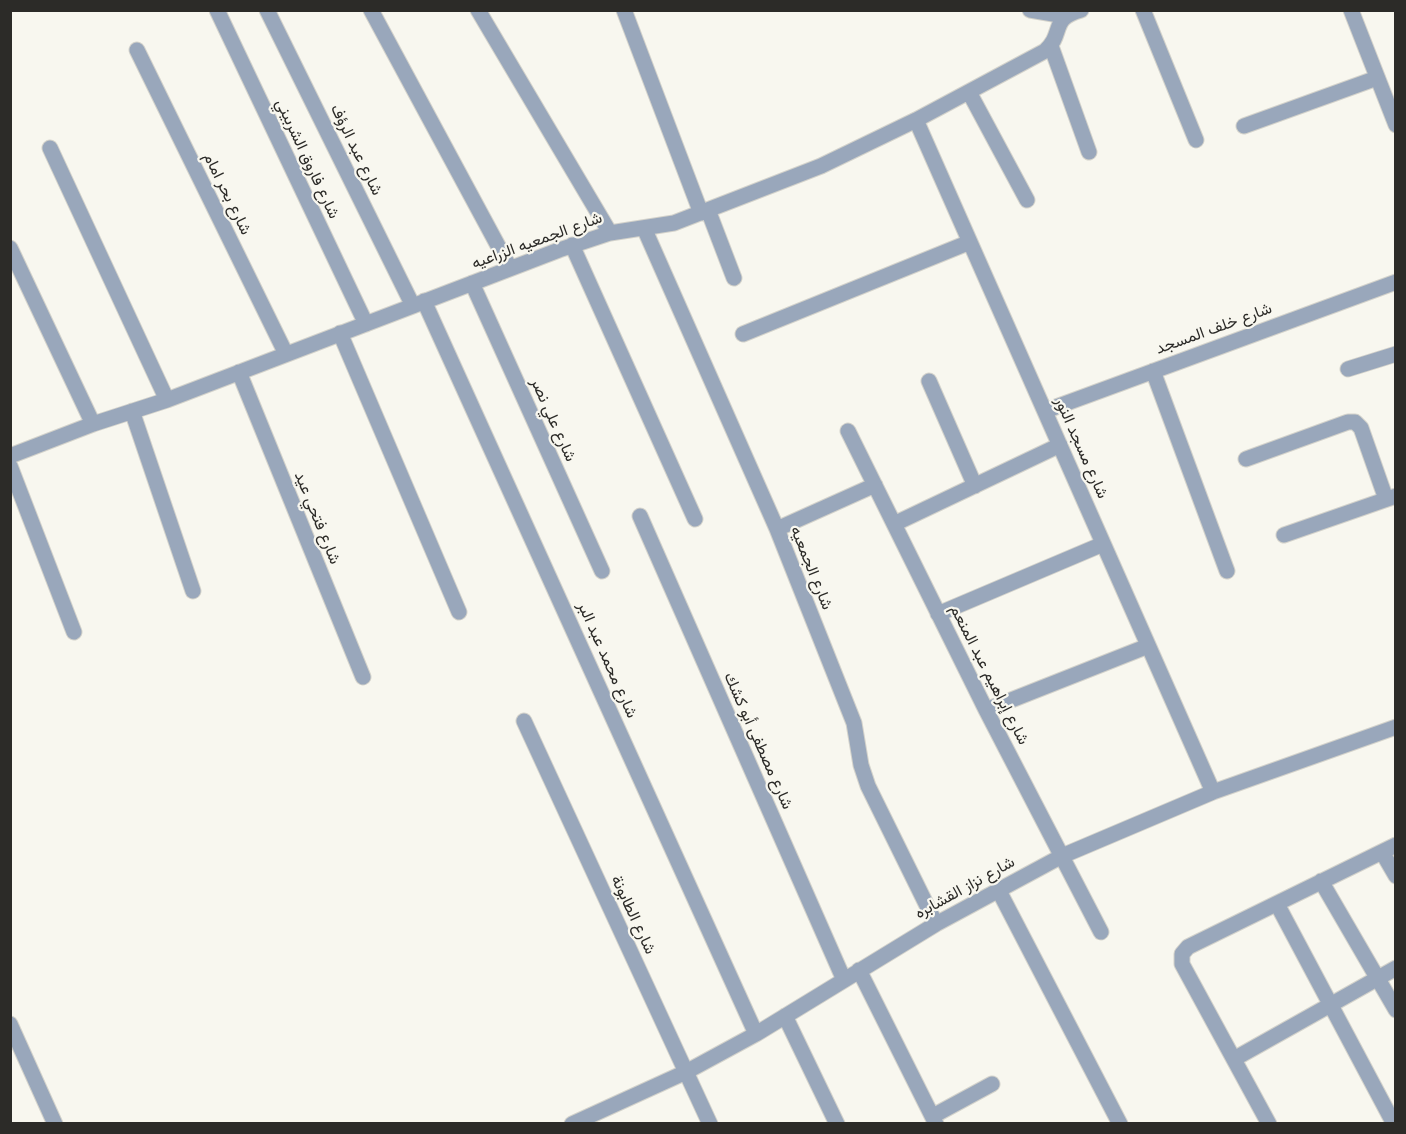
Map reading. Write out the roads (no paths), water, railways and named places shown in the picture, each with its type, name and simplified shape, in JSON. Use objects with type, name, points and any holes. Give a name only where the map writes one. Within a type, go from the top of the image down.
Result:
[{"type":"street","name":"شارع فاروق الشربيني","points":[[217,10],[366,324]]},
{"type":"street","name":"شارع عبد الرؤف","points":[[267,10],[419,304]]},
{"type":"street","points":[[371,10],[510,268]]},
{"type":"street","points":[[478,10],[610,233]]},
{"type":"street","points":[[624,10],[734,278]]},
{"type":"street","points":[[1030,10],[1065,16],[1081,10]]},
{"type":"street","points":[[1143,10],[1196,140]]},
{"type":"street","points":[[1351,10],[1395,125]]},
{"type":"street","points":[[1065,16],[1051,46],[1089,152]]},
{"type":"street","name":"شارع الجمعيه الزراعيه","points":[[10,456],[93,424],[167,400],[572,245],[610,233],[674,223],[821,166],[916,120],[1051,46]]},
{"type":"street","name":"شارع بحر امام","points":[[137,50],[286,354]]},
{"type":"street","points":[[1244,126],[1377,78]]},
{"type":"street","points":[[969,92],[1027,200]]},
{"type":"street","name":"شارع مسجد النور","points":[[916,120],[1213,792]]},
{"type":"street","points":[[50,148],[167,400]]},
{"type":"street","name":"شارع الجمعيه","points":[[644,228],[777,529],[854,723],[861,765],[868,786],[936,924]]},
{"type":"street","points":[[743,333],[970,242]]},
{"type":"street","points":[[572,245],[695,519]]},
{"type":"street","points":[[10,248],[93,424]]},
{"type":"street","name":"شارع خلف المسجد","points":[[1045,411],[1395,282]]},
{"type":"street","name":"شارع علي نصر","points":[[472,283],[602,571]]},
{"type":"street","name":"شارع محمد عبد البر","points":[[419,304],[756,1034]]},
{"type":"street","points":[[340,333],[459,612]]},
{"type":"street","points":[[1348,369],[1395,354]]},
{"type":"street","points":[[1153,371],[1227,571]]},
{"type":"street","name":"شارع فتحي عيد","points":[[239,372],[363,677]]},
{"type":"street","points":[[929,381],[975,486]]},
{"type":"street","points":[[132,411],[193,591]]},
{"type":"street","points":[[1246,459],[1348,422],[1355,422],[1361,428],[1391,497],[1284,535]]},
{"type":"street","name":"شارع إبراهيم عبد المنعم","points":[[848,431],[986,710],[1101,932]]},
{"type":"street","points":[[894,524],[1060,446]]},
{"type":"street","points":[[10,466],[74,632]]},
{"type":"street","points":[[777,529],[875,485]]},
{"type":"street","name":"شارع مصطفى أبو كشك","points":[[640,516],[844,980]]},
{"type":"street","points":[[938,614],[1103,544]]},
{"type":"street","points":[[986,710],[1148,646]]},
{"type":"street","name":"شارع الطابونة","points":[[524,720],[710,1124]]},
{"type":"street","name":"شارع نزاز القشابره","points":[[573,1124],[686,1072],[756,1034],[936,924],[1062,856],[1213,792],[1395,727]]},
{"type":"street","points":[[1269,1124],[1182,964],[1182,954],[1188,948],[1389,848],[1395,876]]},
{"type":"street","points":[[1321,882],[1395,1010]]},
{"type":"street","points":[[999,891],[1120,1124]]},
{"type":"street","points":[[1277,904],[1394,1124]]},
{"type":"street","points":[[1234,1059],[1395,968]]},
{"type":"street","points":[[859,970],[935,1120],[992,1084]]},
{"type":"street","points":[[785,1016],[837,1124]]},
{"type":"street","points":[[10,1024],[55,1124]]}]
